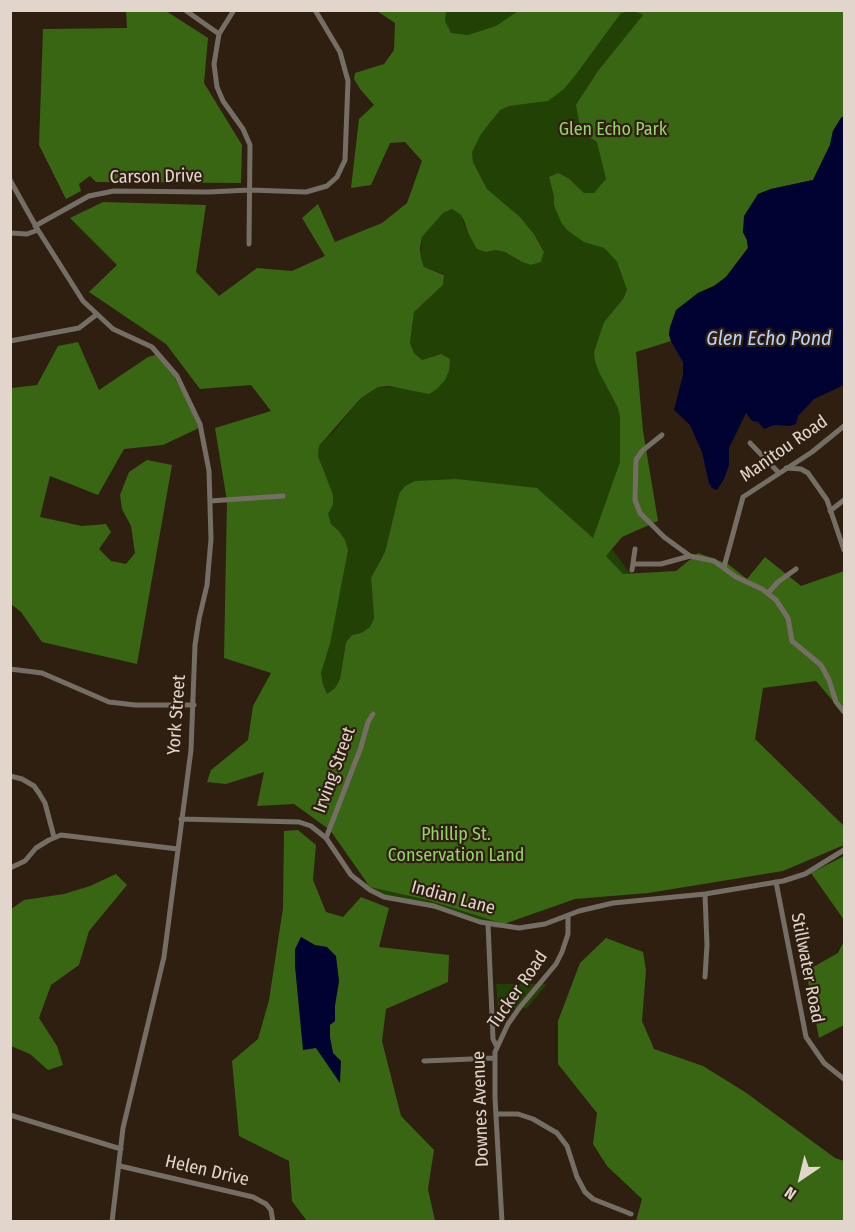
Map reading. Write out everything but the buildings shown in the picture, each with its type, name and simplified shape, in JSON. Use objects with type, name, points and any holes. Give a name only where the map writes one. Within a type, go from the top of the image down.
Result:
[{"type":"street","points":[[184,10],[219,34]]},
{"type":"street","points":[[234,10],[219,34],[215,53],[215,76],[224,101],[248,138],[250,153],[249,244]]},
{"type":"street","name":"Carson Drive","points":[[37,228],[90,196],[101,192],[250,190],[297,192],[322,189],[337,177],[344,165],[348,90],[347,73],[336,43],[315,10]]},
{"type":"street","name":"York Street","points":[[10,180],[83,302],[113,328],[152,347],[177,376],[194,410],[202,433],[208,464],[211,539],[209,568],[195,645],[191,750],[164,957],[123,1128],[112,1221]]},
{"type":"street","points":[[10,233],[27,234],[37,228]]},
{"type":"street","points":[[10,341],[79,328],[96,315]]},
{"type":"street","name":"Manitou Road","points":[[723,567],[743,497],[812,452],[843,426]]},
{"type":"street","points":[[662,435],[642,451],[636,460],[636,504],[646,520],[690,556]]},
{"type":"street","points":[[750,443],[779,473]]},
{"type":"street","points":[[786,468],[801,469],[808,473],[827,500],[844,550]]},
{"type":"street","points":[[210,501],[283,496]]},
{"type":"street","points":[[830,511],[844,500]]},
{"type":"street","points":[[635,549],[633,567],[661,564],[690,556],[714,561],[736,577],[768,594],[783,608],[788,618],[792,641],[821,665],[827,674],[834,697],[844,712]]},
{"type":"street","points":[[768,594],[778,582],[796,569]]},
{"type":"street","points":[[10,669],[42,673],[109,702],[135,705],[194,705]]},
{"type":"street","name":"Irving Street","points":[[326,837],[361,747],[368,722],[373,714]]},
{"type":"street","points":[[10,776],[22,779],[34,786],[45,803],[54,837]]},
{"type":"street","name":"Indian Lane","points":[[181,819],[299,822],[311,826],[326,837],[351,875],[370,890],[384,897],[434,906],[488,924],[509,927],[545,924],[613,903],[705,894],[776,882],[805,874],[844,850]]},
{"type":"street","points":[[10,868],[25,861],[36,848],[54,837],[79,836],[178,849]]},
{"type":"street","name":"Stillwater Road","points":[[776,882],[806,1037],[824,1063],[844,1079]]},
{"type":"street","points":[[705,894],[707,945],[705,977]]},
{"type":"street","name":"Tucker Road","points":[[497,1047],[508,1024],[520,1007],[556,964],[568,934],[568,916]]},
{"type":"street","name":"Downes Avenue","points":[[488,924],[493,1039],[497,1047],[495,1058],[496,1114],[502,1221]]},
{"type":"street","points":[[424,1061],[495,1058]]},
{"type":"street","points":[[496,1114],[518,1114],[533,1119],[557,1133],[567,1146],[577,1177],[585,1192],[593,1199],[631,1214]]},
{"type":"street","points":[[10,1115],[121,1149]]},
{"type":"street","name":"Helen Drive","points":[[120,1166],[253,1197],[266,1204],[271,1210],[273,1221]]},
{"type":"green space","points":[[126,11],[166,11],[208,38],[204,83],[242,145],[241,183],[96,182],[90,176],[79,184],[81,191],[66,199],[39,145],[43,29],[127,28]]},
{"type":"green space","points":[[377,11],[446,11],[445,21],[451,33],[468,35],[496,26],[518,11],[631,11],[621,13],[564,89],[548,101],[509,106],[500,110],[481,134],[472,152],[473,162],[487,189],[520,217],[534,234],[544,252],[541,262],[531,265],[505,252],[495,250],[486,252],[477,249],[461,215],[452,209],[443,213],[422,237],[420,248],[424,267],[444,275],[443,285],[414,312],[410,343],[414,353],[422,360],[441,354],[450,359],[449,371],[445,380],[429,394],[389,386],[378,387],[361,398],[319,446],[318,456],[333,495],[333,505],[328,514],[331,524],[345,540],[348,550],[330,644],[321,673],[327,694],[335,688],[340,679],[346,642],[352,635],[361,633],[370,627],[374,618],[371,578],[385,552],[399,494],[405,486],[415,481],[457,479],[537,488],[593,538],[620,462],[618,408],[599,372],[594,352],[604,322],[623,299],[627,290],[617,262],[604,248],[584,242],[567,230],[561,222],[554,205],[549,177],[558,173],[568,178],[584,193],[594,193],[606,179],[597,142],[581,132],[576,105],[598,71],[643,15],[635,11],[844,11],[844,116],[833,131],[830,145],[813,180],[758,194],[743,232],[748,248],[726,277],[714,286],[698,293],[669,334],[671,341],[636,352],[643,431],[658,521],[622,537],[606,556],[623,574],[676,571],[698,553],[728,564],[747,579],[765,557],[801,586],[844,571],[844,714],[816,681],[763,688],[755,739],[844,826],[844,845],[783,871],[648,893],[575,899],[504,924],[428,900],[370,887],[330,830],[294,804],[257,806],[264,772],[226,784],[207,782],[211,770],[248,740],[253,706],[271,673],[224,658],[227,501],[215,428],[271,411],[251,385],[200,389],[166,344],[89,292],[117,265],[70,218],[103,202],[206,205],[196,272],[219,296],[257,268],[292,271],[325,256],[302,218],[318,204],[335,242],[382,223],[407,203],[422,161],[405,142],[390,143],[371,185],[351,188],[359,119],[374,105],[354,79],[355,73],[384,64],[394,50],[395,23]]},
{"type":"green space","points":[[437,11],[844,11],[605,250],[617,262],[627,290],[623,299],[604,322],[595,361],[618,408],[620,417],[620,462],[607,542],[631,575],[528,827],[504,928],[494,928],[422,905],[384,899],[365,885],[421,766],[399,494],[385,552],[371,578],[374,618],[370,627],[361,633],[352,635],[346,642],[340,679],[335,688],[327,694],[321,673],[330,644],[339,531],[331,524],[327,514],[333,505],[318,456],[319,446],[361,398],[378,387],[437,389],[449,371],[441,354],[422,360],[414,353],[410,343],[414,312],[443,285],[444,274],[424,267],[421,258],[422,237],[443,213],[452,209],[461,215],[468,234],[486,252],[495,250],[505,252],[531,265],[541,262],[544,252],[534,234],[520,217],[487,189],[473,162]]},
{"type":"green space","points":[[78,342],[99,390],[148,357],[159,354],[168,365],[201,427],[163,445],[124,449],[98,495],[50,476],[40,517],[82,526],[106,524],[111,532],[99,549],[111,561],[126,564],[135,553],[131,526],[122,509],[120,495],[129,472],[147,460],[172,465],[137,664],[42,642],[21,612],[11,604],[10,385],[12,388],[37,385],[58,346]]},
{"type":"green space","points":[[298,830],[316,845],[313,880],[326,912],[343,917],[361,897],[389,908],[379,947],[449,955],[448,982],[386,1009],[382,1041],[401,1116],[434,1150],[428,1189],[435,1221],[307,1221],[292,1201],[289,1161],[239,1136],[232,1061],[258,1039],[269,1000],[283,908],[284,831]]},
{"type":"green space","points":[[844,856],[844,920],[811,873]]},
{"type":"green space","points":[[116,874],[127,885],[89,931],[79,965],[51,985],[39,1018],[57,1046],[63,1065],[48,1070],[30,1054],[11,1046],[11,909],[24,900],[64,894],[90,886]]},
{"type":"green space","points":[[606,938],[643,952],[646,970],[642,1021],[654,1049],[703,1066],[745,1092],[835,1158],[844,1161],[844,1221],[636,1221],[642,1199],[607,1166],[593,1144],[597,1113],[558,1064],[558,1021],[580,963]]},
{"type":"green space","points":[[844,941],[844,1025],[819,1038],[806,971],[838,953]]},
{"type":"green space","points":[[496,984],[547,984],[527,1008],[498,1009]]},
{"type":"water","name":"Glen Echo Pond","points":[[844,116],[844,385],[814,399],[798,416],[796,424],[790,426],[774,425],[764,429],[758,422],[752,421],[746,413],[729,448],[729,465],[717,490],[709,483],[702,452],[690,425],[674,410],[683,375],[683,362],[671,341],[670,327],[676,310],[698,293],[714,286],[726,277],[748,248],[743,232],[744,216],[758,194],[813,180],[830,145],[833,131]]},
{"type":"water","points":[[301,937],[315,945],[327,947],[336,956],[339,981],[335,1021],[330,1025],[330,1037],[333,1053],[341,1061],[340,1083],[316,1048],[303,1050],[295,966],[295,949]]},
{"type":"park label","name":"Glen Echo Park","points":[[613,130]]},
{"type":"park label","name":"Phillip St. Conservation Land","points":[[456,845]]}]
